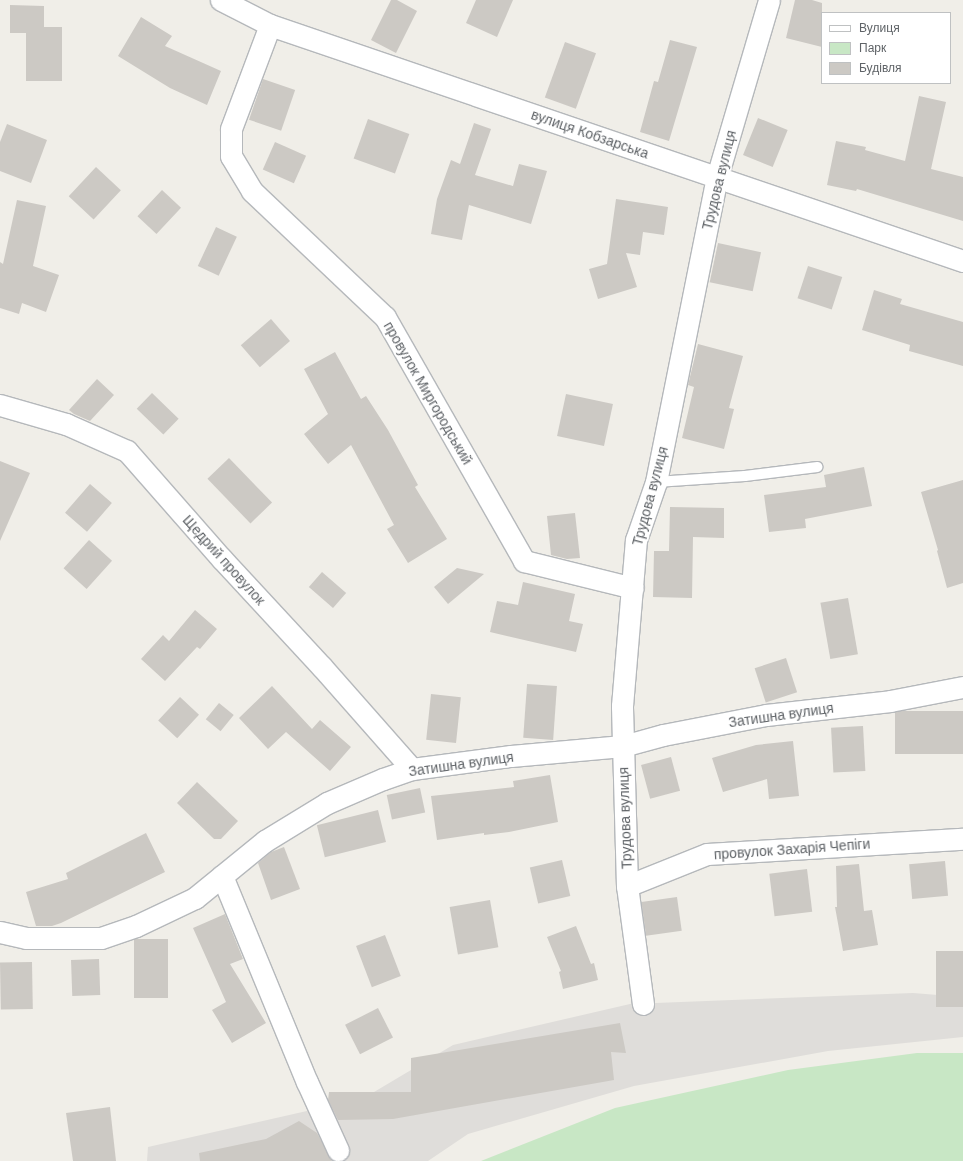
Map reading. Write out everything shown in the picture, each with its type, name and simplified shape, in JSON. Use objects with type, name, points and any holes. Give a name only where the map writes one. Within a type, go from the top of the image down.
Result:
[{"type":"street","name":"вулиця Кобзарська","points":[[221,0],[270,25],[963,261]]},
{"type":"street","name":"Трудова вулиця","points":[[643,1004],[627,886],[622,706],[636,540],[656,482],[717,177],[769,0]]},
{"type":"street","name":"провулок Миргородський","points":[[270,25],[231,129],[231,156],[252,191],[385,317],[524,561],[632,588]]},
{"type":"street","name":"Щедрий провулок","points":[[0,405],[66,424],[127,451],[222,559],[322,666],[412,769]]},
{"type":"street","name":"Затишна вулиця","points":[[0,932],[26,938],[101,938],[136,926],[189,901],[265,841],[327,803],[383,779],[412,769],[511,756],[623,746],[663,735],[766,715],[890,701],[963,687]]},
{"type":"street","name":"провулок Захарія Чепіги","points":[[627,886],[707,854],[963,839]]},
{"type":"street","points":[[222,876],[307,1082],[338,1150]]},
{"type":"lane","points":[[656,482],[745,476],[817,467]]},
{"type":"shaded area","points":[[913,993],[963,997],[963,1037],[828,1051],[634,1086],[468,1134],[428,1161],[147,1161],[148,1147],[364,1098],[453,1045],[630,1004]]},
{"type":"green space","points":[[917,1053],[963,1053],[963,1161],[481,1161],[615,1108],[788,1070]]},
{"type":"building","points":[[391,0],[397,0],[417,11],[396,53],[371,40]]},
{"type":"building","points":[[476,0],[513,0],[497,37],[466,23]]},
{"type":"building","points":[[795,0],[812,0],[822,3],[821,47],[786,38]]},
{"type":"building","points":[[10,5],[44,6],[44,27],[62,27],[62,81],[26,81],[26,33],[10,33]]},
{"type":"building","points":[[141,17],[172,36],[165,46],[221,71],[207,105],[170,88],[118,56]]},
{"type":"building","points":[[670,40],[697,47],[669,141],[640,132],[654,81],[658,82]]},
{"type":"building","points":[[565,42],[596,53],[576,109],[545,97]]},
{"type":"building","points":[[263,79],[295,90],[281,131],[249,120]]},
{"type":"building","points":[[919,96],[946,102],[931,169],[963,177],[963,221],[857,189],[856,191],[827,185],[836,141],[866,147],[865,150],[905,161]]},
{"type":"building","points":[[758,118],[788,130],[773,167],[743,155]]},
{"type":"building","points":[[368,119],[409,134],[395,174],[354,158]]},
{"type":"building","points":[[474,123],[491,129],[475,175],[513,186],[519,164],[547,171],[531,224],[469,205],[462,240],[431,234],[437,199],[451,160],[460,164]]},
{"type":"building","points":[[7,124],[47,140],[31,183],[0,171],[0,142]]},
{"type":"building","points":[[275,142],[306,156],[294,183],[263,169]]},
{"type":"building","points":[[96,167],[121,190],[94,219],[69,196]]},
{"type":"building","points":[[162,190],[181,208],[156,234],[137,216]]},
{"type":"building","points":[[616,199],[668,207],[664,235],[643,232],[640,255],[626,253],[637,287],[598,299],[589,269],[607,264]]},
{"type":"building","points":[[17,200],[46,206],[33,266],[59,275],[46,312],[22,303],[19,314],[0,308],[0,262],[3,264]]},
{"type":"building","points":[[216,227],[237,237],[219,276],[198,266]]},
{"type":"building","points":[[718,243],[761,252],[753,291],[710,282]]},
{"type":"building","points":[[808,266],[842,277],[832,309],[797,298]]},
{"type":"building","points":[[874,290],[902,299],[900,304],[963,322],[963,366],[909,351],[910,345],[862,330]]},
{"type":"building","points":[[271,319],[290,341],[260,367],[241,345]]},
{"type":"building","points":[[698,344],[743,356],[729,408],[734,409],[724,449],[682,438],[694,387],[688,385]]},
{"type":"building","points":[[335,352],[361,399],[366,396],[388,430],[418,485],[415,487],[447,539],[408,563],[387,529],[394,525],[351,445],[328,464],[304,434],[328,414],[304,369]]},
{"type":"building","points":[[97,379],[114,395],[90,421],[74,414],[69,410]]},
{"type":"building","points":[[152,393],[179,419],[163,435],[137,409]]},
{"type":"building","points":[[566,394],[613,404],[604,446],[557,436]]},
{"type":"building","points":[[229,458],[272,503],[250,523],[207,479]]},
{"type":"building","points":[[0,461],[30,473],[0,541]]},
{"type":"building","points":[[864,467],[872,506],[805,519],[806,528],[769,532],[764,495],[826,487],[824,475]]},
{"type":"building","points":[[963,480],[963,583],[947,588],[937,551],[938,550],[921,492]]},
{"type":"building","points":[[90,484],[112,503],[87,532],[65,513]]},
{"type":"building","points":[[670,507],[724,508],[724,538],[693,537],[692,598],[653,597],[654,551],[669,551]]},
{"type":"building","points":[[575,513],[580,558],[567,559],[551,555],[547,516]]},
{"type":"building","points":[[89,540],[112,561],[87,589],[64,568]]},
{"type":"building","points":[[457,568],[484,574],[448,604],[434,587]]},
{"type":"building","points":[[322,572],[346,593],[333,608],[309,587]]},
{"type":"building","points":[[523,582],[575,594],[569,621],[583,624],[576,652],[490,632],[497,601],[518,605]]},
{"type":"building","points":[[848,598],[858,654],[830,659],[820,603]]},
{"type":"building","points":[[195,610],[217,629],[200,649],[197,647],[165,681],[141,659],[163,635],[169,641]]},
{"type":"building","points":[[786,658],[797,692],[766,702],[755,668]]},
{"type":"building","points":[[527,684],[557,686],[553,740],[523,738]]},
{"type":"building","points":[[272,686],[312,729],[320,720],[351,747],[330,771],[286,732],[268,749],[239,718]]},
{"type":"building","points":[[431,694],[461,697],[456,743],[426,740]]},
{"type":"building","points":[[180,697],[199,715],[177,738],[158,720]]},
{"type":"building","points":[[219,703],[234,715],[221,731],[206,719]]},
{"type":"building","points":[[895,711],[963,711],[963,754],[895,754]]},
{"type":"building","points":[[863,726],[865,771],[833,773],[831,728]]},
{"type":"building","points":[[793,741],[799,796],[769,799],[767,779],[723,792],[712,758],[756,745]]},
{"type":"building","points":[[671,757],[680,791],[650,799],[641,765]]},
{"type":"building","points":[[550,775],[558,822],[509,832],[484,835],[484,833],[437,840],[431,796],[514,787],[513,781]]},
{"type":"building","points":[[197,782],[238,821],[221,839],[214,839],[177,803]]},
{"type":"building","points":[[420,788],[425,812],[392,820],[387,795]]},
{"type":"building","points":[[378,810],[386,842],[325,857],[317,825]]},
{"type":"building","points":[[146,833],[165,872],[61,923],[52,926],[36,926],[26,892],[68,879],[66,873]]},
{"type":"building","points":[[284,847],[300,889],[271,900],[258,863],[271,852]]},
{"type":"building","points":[[562,860],[570,896],[538,903],[530,867]]},
{"type":"building","points":[[945,861],[948,896],[912,899],[909,864]]},
{"type":"building","points":[[859,864],[864,911],[872,910],[878,945],[843,951],[835,907],[837,907],[836,866]]},
{"type":"building","points":[[807,869],[812,912],[775,916],[769,874]]},
{"type":"building","points":[[677,897],[682,931],[646,936],[641,902]]},
{"type":"building","points":[[490,900],[498,947],[458,954],[450,907]]},
{"type":"building","points":[[225,914],[243,959],[230,964],[266,1023],[232,1043],[212,1010],[226,1002],[193,928]]},
{"type":"building","points":[[576,926],[591,964],[594,963],[598,980],[563,989],[559,972],[561,971],[547,937]]},
{"type":"building","points":[[385,935],[401,976],[372,987],[356,946]]},
{"type":"building","points":[[134,939],[168,939],[168,998],[134,998]]},
{"type":"building","points":[[936,951],[963,951],[963,1007],[936,1007]]},
{"type":"building","points":[[99,959],[100,995],[72,996],[71,960]]},
{"type":"building","points":[[32,962],[33,1009],[1,1010],[0,963]]},
{"type":"building","points":[[378,1008],[393,1037],[360,1054],[345,1025]]},
{"type":"building","points":[[620,1023],[626,1053],[611,1052],[614,1080],[393,1119],[338,1120],[328,1100],[329,1092],[411,1092],[411,1058]]},
{"type":"building","points":[[110,1107],[116,1161],[73,1161],[66,1113]]},
{"type":"building","points":[[299,1121],[317,1133],[332,1161],[200,1161],[199,1153],[266,1139]]}]
